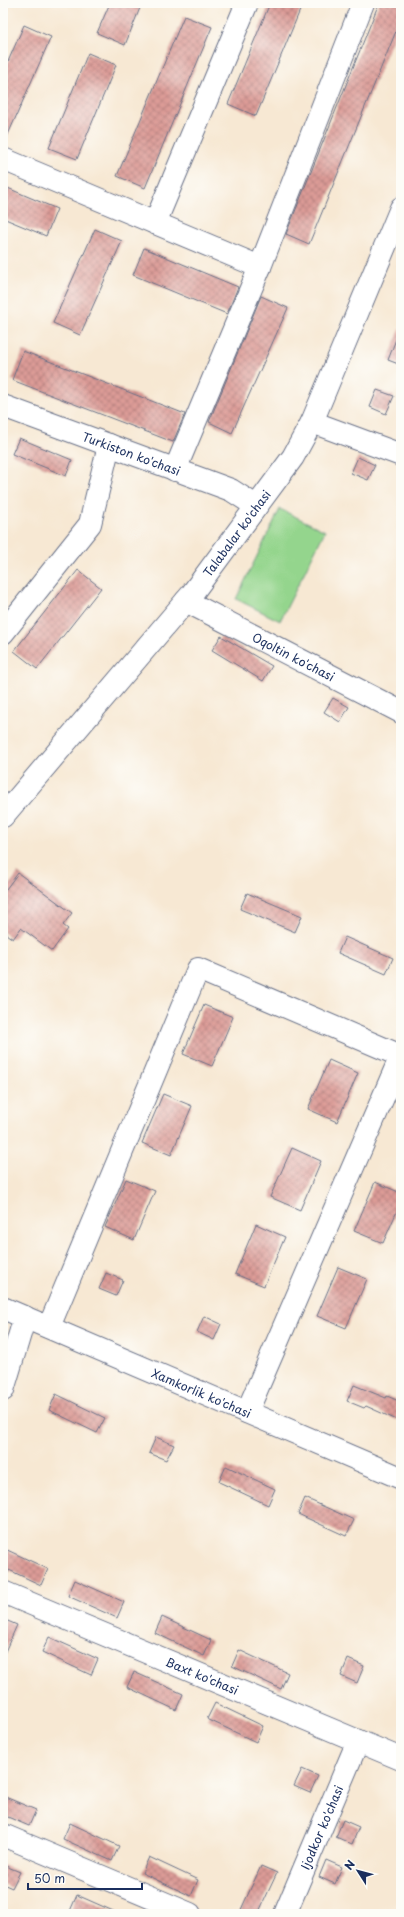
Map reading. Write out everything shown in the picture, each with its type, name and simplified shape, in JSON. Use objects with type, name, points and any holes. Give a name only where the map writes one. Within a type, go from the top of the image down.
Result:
[{"type":"street","points":[[155,223],[247,3]]},
{"type":"street","points":[[175,470],[260,267],[363,3]]},
{"type":"street","points":[[3,160],[260,267]]},
{"type":"street","name":"Talabalar ko'chasi","points":[[3,816],[186,601],[293,457],[312,422],[401,208]]},
{"type":"street","name":"Turkiston ko'chasi","points":[[3,406],[231,490],[256,506]]},
{"type":"street","points":[[312,422],[401,455]]},
{"type":"street","points":[[3,633],[90,524],[109,445]]},
{"type":"street","name":"Oqoltin ko'chasi","points":[[186,601],[401,712]]},
{"type":"street","points":[[49,1327],[198,969],[401,1056],[247,1412]]},
{"type":"street","name":"Xamkorlik ko'chasi","points":[[3,1308],[401,1478]]},
{"type":"street","points":[[3,1390],[25,1317]]},
{"type":"street","name":"Baxt ko'chasi","points":[[3,1592],[401,1759]]},
{"type":"street","name":"Ijodkor ko'chasi","points":[[285,1914],[358,1741]]},
{"type":"street","points":[[3,1834],[190,1914]]},
{"type":"green space","points":[[280,509],[325,531],[280,621],[236,599]]},
{"type":"building","points":[[110,3],[142,3],[125,45],[97,33]]},
{"type":"building","points":[[270,3],[303,3],[256,116],[228,104]]},
{"type":"building","points":[[379,3],[401,3],[401,19],[309,244],[286,234]]},
{"type":"building","points":[[184,16],[212,27],[145,188],[117,176]]},
{"type":"building","points":[[24,25],[51,37],[3,146],[3,73]]},
{"type":"building","points":[[88,53],[116,65],[77,159],[49,148]]},
{"type":"building","points":[[3,186],[57,209],[46,236],[3,218]]},
{"type":"building","points":[[95,229],[122,241],[80,335],[53,323]]},
{"type":"building","points":[[144,248],[238,287],[227,314],[133,275]]},
{"type":"building","points":[[261,296],[288,308],[232,433],[209,422]]},
{"type":"building","points":[[401,329],[401,365],[388,360]]},
{"type":"building","points":[[23,351],[185,414],[173,442],[12,380]]},
{"type":"building","points":[[377,390],[394,396],[386,414],[370,407]]},
{"type":"building","points":[[19,438],[72,460],[66,476],[12,454]]},
{"type":"building","points":[[358,457],[375,465],[368,480],[351,473]]},
{"type":"building","points":[[78,570],[101,588],[37,669],[14,651]]},
{"type":"building","points":[[221,636],[272,666],[263,681],[212,650]]},
{"type":"building","points":[[333,698],[349,707],[340,722],[324,712]]},
{"type":"building","points":[[18,873],[72,913],[63,925],[68,929],[52,951],[21,928],[13,939],[3,932],[3,893]]},
{"type":"building","points":[[247,893],[302,916],[295,932],[240,909]]},
{"type":"building","points":[[345,937],[393,958],[386,974],[338,953]]},
{"type":"building","points":[[204,1005],[233,1017],[212,1066],[183,1054]]},
{"type":"building","points":[[329,1060],[358,1073],[337,1122],[308,1109]]},
{"type":"building","points":[[163,1094],[192,1106],[171,1155],[142,1143]]},
{"type":"building","points":[[292,1148],[321,1161],[300,1210],[270,1197]]},
{"type":"building","points":[[126,1179],[155,1191],[134,1240],[105,1227]]},
{"type":"building","points":[[375,1182],[401,1193],[401,1202],[383,1243],[354,1231]]},
{"type":"building","points":[[256,1224],[285,1237],[264,1286],[235,1274]]},
{"type":"building","points":[[338,1267],[367,1279],[346,1328],[317,1316]]},
{"type":"building","points":[[106,1273],[123,1280],[116,1296],[99,1289]]},
{"type":"building","points":[[204,1316],[221,1324],[214,1340],[197,1332]]},
{"type":"building","points":[[354,1385],[386,1398],[387,1396],[401,1402],[401,1410],[397,1420],[366,1406],[364,1408],[347,1401]]},
{"type":"building","points":[[56,1394],[105,1418],[97,1433],[49,1410]]},
{"type":"building","points":[[156,1437],[174,1445],[166,1460],[149,1453]]},
{"type":"building","points":[[226,1466],[275,1489],[268,1505],[219,1482]]},
{"type":"building","points":[[305,1498],[354,1520],[346,1536],[298,1514]]},
{"type":"building","points":[[3,1548],[48,1569],[41,1585],[9,1570],[5,1580],[3,1580]]},
{"type":"building","points":[[75,1580],[124,1602],[117,1618],[68,1596]]},
{"type":"building","points":[[162,1617],[211,1640],[204,1656],[155,1633]]},
{"type":"building","points":[[3,1619],[17,1625],[3,1656]]},
{"type":"building","points":[[49,1637],[98,1659],[91,1675],[42,1652]]},
{"type":"building","points":[[239,1650],[288,1673],[281,1689],[232,1666]]},
{"type":"building","points":[[348,1659],[364,1666],[357,1683],[341,1676]]},
{"type":"building","points":[[134,1672],[183,1694],[176,1710],[127,1687]]},
{"type":"building","points":[[215,1703],[263,1726],[256,1742],[207,1719]]},
{"type":"building","points":[[302,1769],[318,1776],[310,1793],[294,1786]]},
{"type":"building","points":[[3,1796],[36,1810],[29,1826],[3,1815]]},
{"type":"building","points":[[343,1820],[359,1827],[352,1844],[336,1837]]},
{"type":"building","points":[[70,1823],[119,1846],[112,1861],[63,1839]]},
{"type":"building","points":[[149,1857],[198,1880],[191,1896],[142,1873]]},
{"type":"building","points":[[326,1860],[342,1867],[335,1884],[319,1877]]},
{"type":"building","points":[[3,1865],[20,1872],[12,1888],[3,1884]]},
{"type":"building","points":[[261,1866],[277,1873],[258,1914],[239,1914]]},
{"type":"building","points":[[77,1895],[120,1914],[77,1914],[70,1911]]}]
